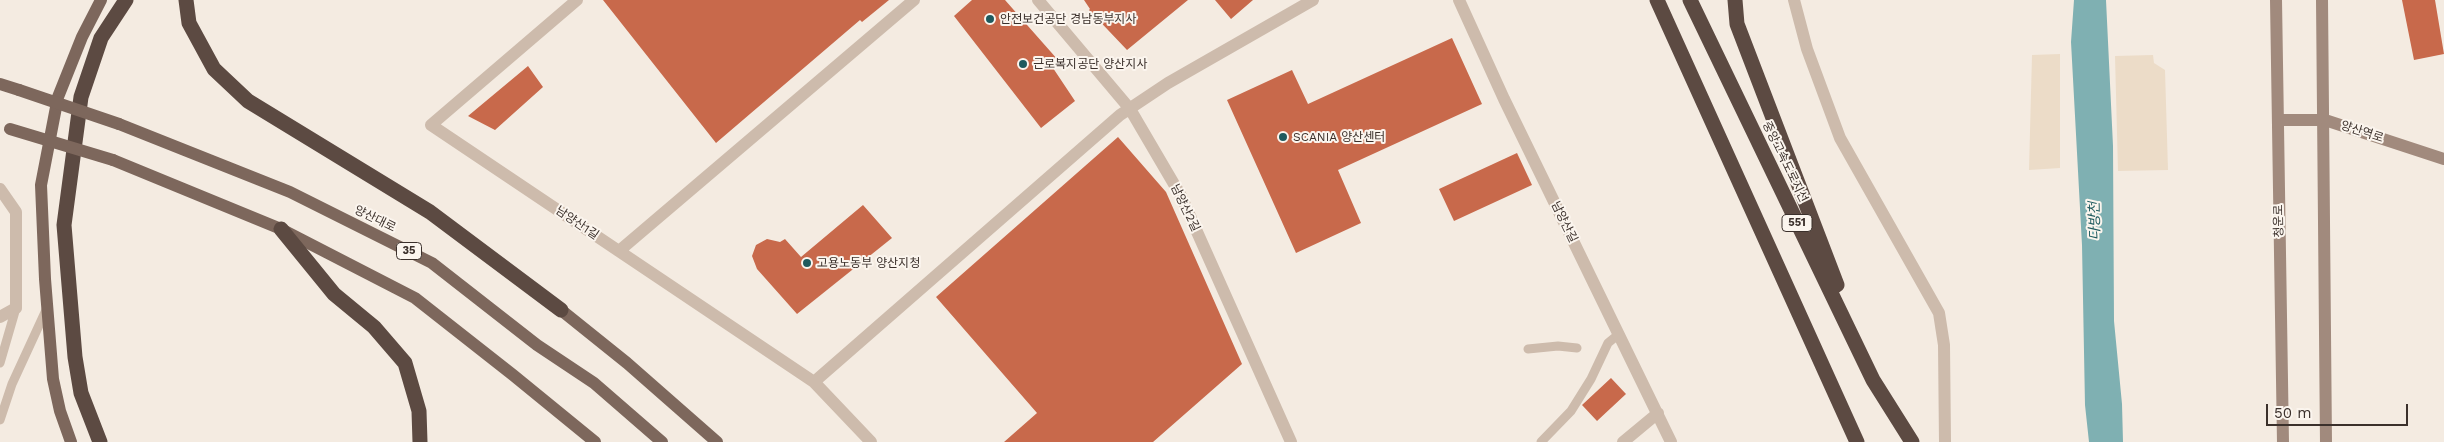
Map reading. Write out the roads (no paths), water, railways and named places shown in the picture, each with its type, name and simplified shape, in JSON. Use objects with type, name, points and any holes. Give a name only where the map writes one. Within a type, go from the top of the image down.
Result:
[{"type":"highway","points":[[100,442],[80,393],[75,357],[64,226],[81,97],[101,38],[126,0]]},
{"type":"highway","points":[[186,0],[189,23],[214,69],[248,101],[430,212],[562,310]]},
{"type":"highway","points":[[1657,0],[1857,442]]},
{"type":"highway","name":"중앙고속도로지선","points":[[1690,0],[1872,380],[1912,442]]},
{"type":"highway","points":[[1735,0],[1738,24],[1872,380]]},
{"type":"highway","points":[[281,229],[334,294],[374,327],[405,364],[419,411],[420,442]]},
{"type":"main road","points":[[71,442],[60,411],[54,379],[47,308],[41,185],[58,97],[82,37],[101,0]]},
{"type":"main road","name":"청운로","points":[[2276,0],[2284,442]]},
{"type":"main road","points":[[2322,0],[2325,120],[2326,442]]},
{"type":"main road","name":"양산대로","points":[[0,84],[119,124],[290,192],[432,263],[538,345],[594,384],[662,442]]},
{"type":"main road","name":"양산역로","points":[[2278,120],[2325,120],[2444,159]]},
{"type":"main road","points":[[5,127],[113,160],[281,229],[415,298],[595,442]]},
{"type":"main road","points":[[562,310],[627,363],[717,442]]},
{"type":"street","name":"남양산1길","points":[[577,0],[431,125],[814,382],[871,442]]},
{"type":"street","points":[[619,251],[914,0]]},
{"type":"street","name":"남양산2길","points":[[1038,0],[1130,109],[1181,196],[1290,442]]},
{"type":"street","points":[[814,382],[1130,109],[1168,83],[1314,0]]},
{"type":"street","name":"남양산길","points":[[1459,0],[1504,99],[1671,442]]},
{"type":"street","points":[[1794,0],[1808,49],[1840,138],[1939,313],[1944,345],[1945,442]]},
{"type":"street","points":[[0,189],[16,212],[16,308],[0,317]]},
{"type":"street","points":[[1623,442],[1658,413]]},
{"type":"lane","points":[[0,364],[16,308]]},
{"type":"lane","points":[[0,420],[12,384],[47,308]]},
{"type":"lane","points":[[1541,442],[1571,411],[1591,379],[1608,343],[1619,334]]},
{"type":"lane","points":[[1528,349],[1558,346],[1578,348]]},
{"type":"water","name":"다방천","points":[[2074,0],[2106,0],[2113,146],[2114,321],[2122,404],[2123,442],[2089,442],[2085,405],[2082,245],[2071,42]]},
{"type":"place","name":"안전보건공단 경남동부지사","points":[[990,19]]},
{"type":"place","name":"근로복지공단 양산지사","points":[[1023,64]]},
{"type":"place","name":"SCANIA 양산센터","points":[[1283,137]]},
{"type":"place","name":"고용노동부 양산지청","points":[[807,263]]}]
